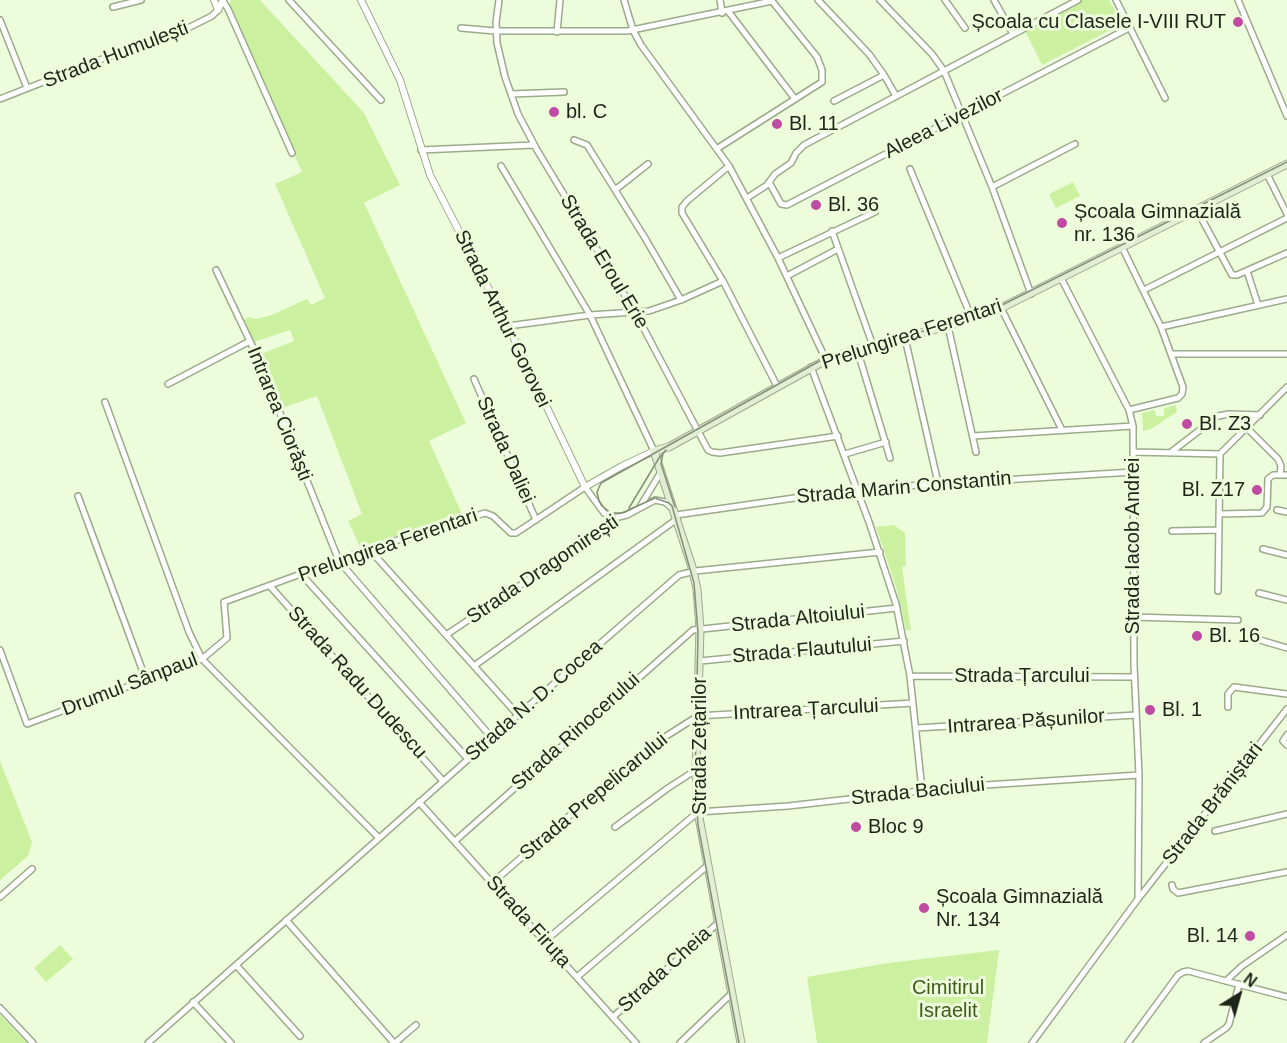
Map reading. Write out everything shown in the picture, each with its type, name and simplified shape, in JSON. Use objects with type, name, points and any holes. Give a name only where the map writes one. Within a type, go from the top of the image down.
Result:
[{"type":"main road","name":"Prelungirea Ferentari","points":[[654,451],[669,447],[826,360],[857,349],[972,319],[1001,308],[1287,164]]},
{"type":"main road","points":[[662,470],[663,459],[669,447]]},
{"type":"main road","name":"Strada Zețarilor","points":[[654,451],[693,571],[699,604],[700,661],[696,770],[698,812],[741,1043]]},
{"type":"street","points":[[113,7],[141,0]]},
{"type":"street","points":[[214,0],[218,10]]},
{"type":"street","points":[[223,0],[292,153]]},
{"type":"street","name":"Strada Humulești","points":[[0,99],[133,47],[160,42],[212,16],[223,0]]},
{"type":"street","points":[[289,0],[381,100]]},
{"type":"street","name":"Strada Arthur Gorovei","points":[[361,0],[400,80],[421,150],[435,185],[508,326],[585,487]]},
{"type":"street","name":"Strada Eroul Erie","points":[[499,0],[495,31],[501,62],[511,94],[534,145],[635,312],[708,450],[716,453],[837,436]]},
{"type":"street","points":[[557,32],[561,0]]},
{"type":"street","points":[[624,0],[633,30],[652,62],[718,148],[747,198],[826,360]]},
{"type":"street","points":[[720,0],[725,12],[795,99]]},
{"type":"street","points":[[461,28],[557,32],[633,30],[773,0],[818,57],[822,70],[822,82],[718,148]]},
{"type":"street","points":[[818,0],[862,46],[884,75],[896,96]]},
{"type":"street","points":[[880,0],[926,47],[944,71],[992,187],[1031,294]]},
{"type":"street","points":[[945,0],[965,28]]},
{"type":"street","points":[[994,0],[1013,34]]},
{"type":"street","points":[[747,198],[791,163],[796,153],[804,146],[1078,0]]},
{"type":"street","points":[[1116,0],[1165,98]]},
{"type":"street","points":[[1238,0],[1287,116]]},
{"type":"street","points":[[0,20],[27,88]]},
{"type":"street","name":"Aleea Livezilor","points":[[769,182],[781,204],[787,205],[1130,28]]},
{"type":"street","points":[[834,101],[884,75]]},
{"type":"street","points":[[511,94],[564,92]]},
{"type":"street","points":[[574,140],[587,145],[681,300]]},
{"type":"street","points":[[992,187],[1075,144]]},
{"type":"street","points":[[421,150],[534,145]]},
{"type":"street","points":[[615,190],[648,164]]},
{"type":"street","points":[[501,166],[590,315],[654,451]]},
{"type":"street","points":[[729,166],[687,201],[682,210],[723,281],[777,386]]},
{"type":"street","points":[[910,169],[972,319]]},
{"type":"street","points":[[1144,290],[1287,216],[1267,174]]},
{"type":"street","points":[[1197,210],[1232,275],[1237,275],[1287,253]]},
{"type":"street","points":[[778,258],[875,212]]},
{"type":"street","points":[[832,231],[873,346]]},
{"type":"street","points":[[1122,247],[1161,327],[1183,383],[1182,394],[1178,398],[1129,411]]},
{"type":"street","points":[[787,276],[838,249]]},
{"type":"street","name":"Intrarea Ciorăști","points":[[216,270],[250,341],[339,561],[492,738]]},
{"type":"street","points":[[1247,271],[1258,305]]},
{"type":"street","name":"Strada Iacob Andrei","points":[[1061,278],[1129,411],[1133,426],[1134,677],[1139,776],[1138,899]]},
{"type":"street","points":[[508,326],[590,315],[655,310],[723,281]]},
{"type":"street","points":[[1161,327],[1287,299]]},
{"type":"street","points":[[1001,308],[1062,430]]},
{"type":"street","points":[[948,326],[976,452]]},
{"type":"street","points":[[905,338],[938,483]]},
{"type":"street","points":[[168,384],[250,341]]},
{"type":"street","points":[[857,349],[890,458]]},
{"type":"street","points":[[1172,354],[1287,354]]},
{"type":"street","points":[[811,367],[857,489],[897,608],[914,704],[922,790]]},
{"type":"street","name":"Strada Daliei","points":[[474,379],[536,520]]},
{"type":"street","points":[[1133,452],[1220,454],[1287,387]]},
{"type":"street","points":[[105,402],[189,632],[202,659],[379,838]]},
{"type":"street","points":[[1170,453],[1218,416],[1260,415]]},
{"type":"street","points":[[973,436],[1133,426]]},
{"type":"street","points":[[1220,514],[1262,513],[1267,507],[1268,479],[1273,475],[1284,475],[1278,459],[1247,428]]},
{"type":"street","points":[[844,454],[886,441]]},
{"type":"street","name":"Prelungirea Ferentari","points":[[224,602],[369,549],[485,513],[490,514],[514,534],[585,487],[654,451]]},
{"type":"street","points":[[1218,591],[1220,454]]},
{"type":"street","name":"Strada Dragomirești","points":[[640,506],[662,470]]},
{"type":"street","name":"Strada Marin Constantin","points":[[474,666],[676,515],[857,489],[1133,472]]},
{"type":"street","points":[[585,487],[604,513],[614,518]]},
{"type":"street","points":[[78,496],[146,680]]},
{"type":"street","name":"Strada Dragomirești","points":[[446,635],[607,526],[614,518],[627,515],[652,501],[660,500],[676,515]]},
{"type":"street","points":[[1277,510],[1287,512]]},
{"type":"street","points":[[1172,531],[1219,530]]},
{"type":"street","points":[[369,549],[518,715]]},
{"type":"street","points":[[1263,549],[1287,555]]},
{"type":"street","points":[[693,571],[879,552]]},
{"type":"street","name":"Strada N. D. Cocea","points":[[148,1043],[668,584],[682,573],[693,571]]},
{"type":"street","points":[[302,575],[468,759]]},
{"type":"street","name":"Strada Radu Dudescu","points":[[270,586],[443,781]]},
{"type":"street","points":[[1259,593],[1287,600]]},
{"type":"street","name":"Drumul Sânpaul","points":[[0,650],[27,724],[202,659],[227,638],[224,602]]},
{"type":"street","name":"Strada Altoiului","points":[[700,628],[897,608]]},
{"type":"street","points":[[1133,617],[1238,620]]},
{"type":"street","name":"Strada Rinocerului","points":[[455,841],[689,632],[700,628]]},
{"type":"street","points":[[1250,640],[1257,639],[1287,648]]},
{"type":"street","name":"Strada Flautului","points":[[700,661],[904,641]]},
{"type":"street","name":"Strada Țarcului","points":[[910,676],[1134,677]]},
{"type":"street","points":[[1228,706],[1228,694],[1234,687],[1287,694]]},
{"type":"street","name":"Intrarea Țarcului","points":[[698,716],[914,704]]},
{"type":"street","name":"Strada Brăniștari","points":[[1032,1043],[1138,899],[1287,709]]},
{"type":"street","name":"Intrarea Pășunilor","points":[[916,729],[1136,715]]},
{"type":"street","name":"Strada Prepelicarului","points":[[492,883],[654,743],[698,716]]},
{"type":"street","points":[[1285,743],[1287,735]]},
{"type":"street","points":[[615,827],[696,770]]},
{"type":"street","name":"Strada Baciului","points":[[698,812],[777,807],[1014,782],[1139,776]]},
{"type":"street","name":"Strada Firuța","points":[[419,802],[636,1043]]},
{"type":"street","points":[[545,941],[698,812]]},
{"type":"street","points":[[1215,831],[1287,814]]},
{"type":"street","points":[[577,977],[707,866]]},
{"type":"street","points":[[0,897],[32,869]]},
{"type":"street","points":[[1172,885],[1175,891],[1183,893],[1287,872]]},
{"type":"street","points":[[286,920],[395,1043],[416,1025]]},
{"type":"street","name":"Strada Cheia","points":[[613,1017],[718,923]]},
{"type":"street","points":[[1226,981],[1242,966],[1287,935]]},
{"type":"street","points":[[236,964],[300,1036]]},
{"type":"street","points":[[1128,1043],[1183,972],[1188,971],[1287,997]]},
{"type":"street","points":[[1204,1043],[1229,1024],[1239,984]]},
{"type":"street","points":[[680,1043],[731,994]]},
{"type":"street","points":[[193,1002],[231,1043]]},
{"type":"street","points":[[0,1008],[33,1043]]},
{"type":"green space","points":[[231,0],[260,0],[364,113],[400,185],[364,203],[466,423],[429,441],[463,516],[360,547],[348,521],[362,514],[317,396],[282,408],[261,354],[294,341],[290,330],[254,342],[244,320],[248,317],[256,319],[269,316],[307,299],[311,305],[325,298],[275,184],[302,172],[229,6]]},
{"type":"green space","points":[[1082,0],[1109,0],[1122,24],[1042,65],[1025,31]]},
{"type":"green space","points":[[1073,182],[1080,196],[1056,208],[1049,194]]},
{"type":"green space","points":[[1176,405],[1177,412],[1151,429],[1143,431],[1142,413],[1155,410],[1156,416],[1164,416],[1164,408]]},
{"type":"green space","points":[[894,525],[905,533],[906,566],[902,567],[911,630],[906,630],[896,587],[876,527]]},
{"type":"green space","points":[[0,761],[32,842],[28,856],[0,880]]},
{"type":"green space","points":[[60,945],[73,959],[46,982],[34,968]]},
{"type":"green space","name":"Cimitirul Israelit","points":[[999,950],[987,1043],[817,1043],[807,977],[888,963]]},
{"type":"green space","points":[[0,1015],[27,1043],[0,1043]]},
{"type":"tram line","points":[[739,1043],[698,825],[695,782],[698,633],[694,583],[672,506],[655,498],[622,513],[611,513],[599,501],[597,492],[601,483],[825,358],[988,312],[1287,162]]},
{"type":"tram line","points":[[629,508],[666,450]]},
{"type":"tram line","points":[[663,453],[661,464],[675,507]]},
{"type":"place","name":"Școala cu Clasele I-VIII RUT","points":[[1238,22]]},
{"type":"place","name":"bl. C","points":[[554,112]]},
{"type":"place","name":"Bl. 11","points":[[777,124]]},
{"type":"place","name":"Bl. 36","points":[[816,205]]},
{"type":"place","name":"Școala Gimnazială nr. 136","points":[[1062,223]]},
{"type":"place","name":"Bl. Z3","points":[[1187,424]]},
{"type":"place","name":"Bl. Z17","points":[[1257,490]]},
{"type":"place","name":"Bl. 16","points":[[1197,636]]},
{"type":"place","name":"Bl. 1","points":[[1150,710]]},
{"type":"place","name":"Bloc 9","points":[[856,827]]},
{"type":"place","name":"Școala Gimnazială Nr. 134","points":[[924,908]]},
{"type":"place","name":"Bl. 14","points":[[1250,936]]}]
